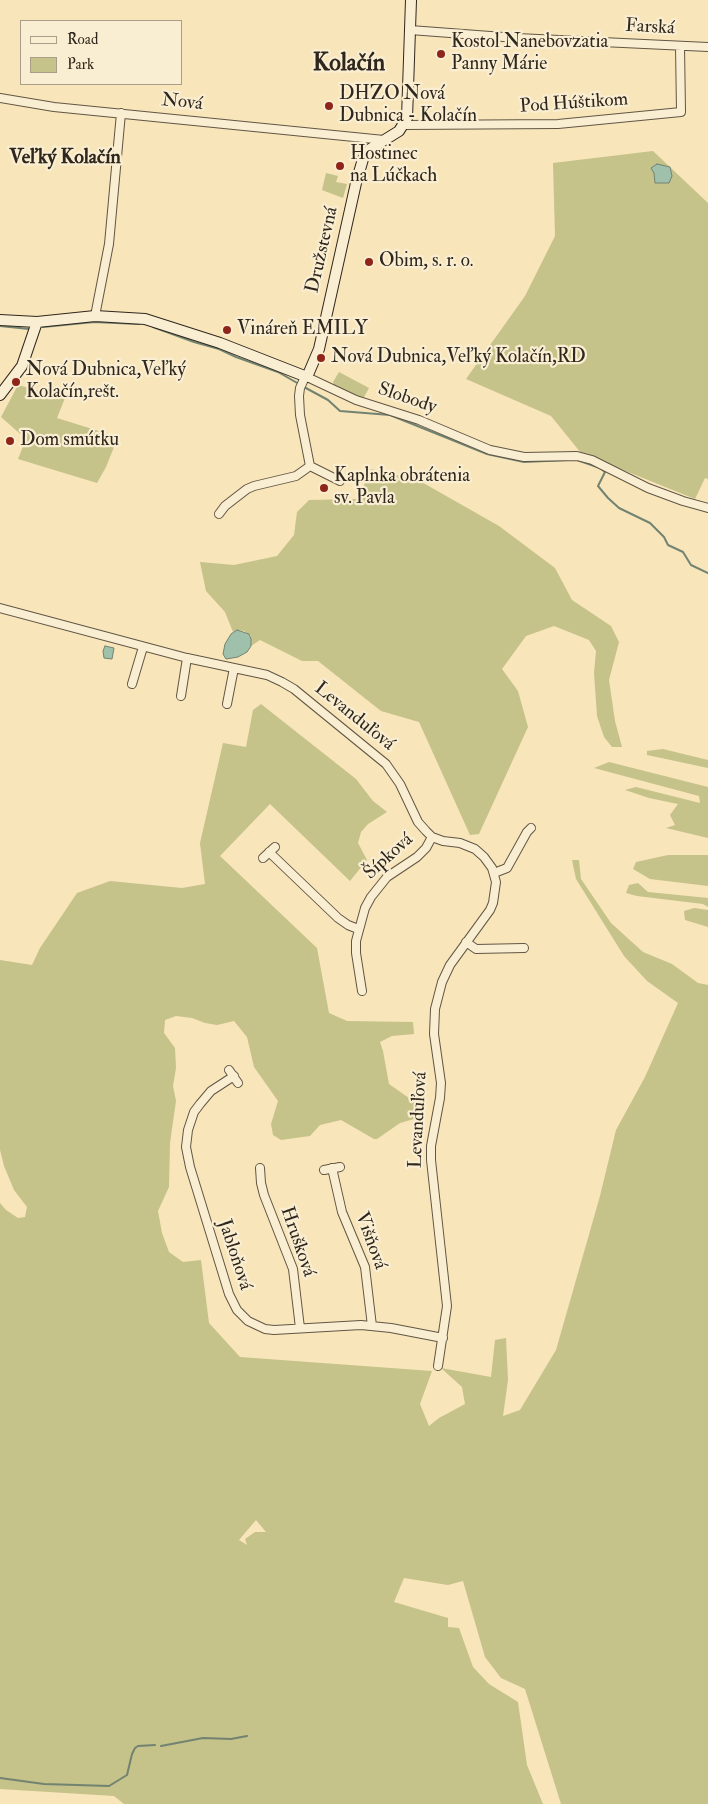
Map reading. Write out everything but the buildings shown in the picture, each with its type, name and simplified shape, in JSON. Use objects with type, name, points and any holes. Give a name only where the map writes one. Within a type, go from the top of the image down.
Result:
[{"type":"street","points":[[361,138],[367,152],[399,131],[404,125],[408,111],[411,0]]},
{"type":"street","name":"Farská","points":[[410,30],[517,38],[708,47]]},
{"type":"street","name":"Pod Húštikom","points":[[404,125],[558,124],[681,112],[680,46]]},
{"type":"street","name":"Nová","points":[[0,98],[54,107],[384,140]]},
{"type":"street","points":[[95,316],[109,244],[121,113]]},
{"type":"street","name":"Družstevná","points":[[310,466],[300,415],[299,396],[319,349],[356,183],[367,152]]},
{"type":"street","name":"Slobody","points":[[0,320],[37,322],[95,316],[133,318],[166,324],[220,343],[304,381],[419,420],[490,450],[524,457],[577,456],[592,460],[648,488],[708,508]]},
{"type":"street","points":[[0,395],[22,366],[37,322]]},
{"type":"street","points":[[219,514],[247,489],[296,476],[310,466],[340,482]]},
{"type":"street","name":"Levanduľová","points":[[0,608],[143,647],[267,675],[282,682],[294,689],[376,754],[394,773],[418,822],[432,836]]},
{"type":"street","points":[[132,684],[143,647]]},
{"type":"street","points":[[181,696],[187,658]]},
{"type":"street","points":[[227,704],[234,668]]},
{"type":"street","points":[[432,836],[443,841],[460,843],[475,849],[489,862],[494,873],[507,868],[531,828]]},
{"type":"street","name":"Šípková","points":[[362,991],[356,953],[358,930],[365,908],[379,886],[394,871],[417,857],[426,848],[432,836]]},
{"type":"street","points":[[269,852],[338,918],[358,930]]},
{"type":"street","name":"Levanduľová","points":[[438,1366],[447,1306],[431,1160],[431,1146],[441,1083],[435,1046],[434,1022],[438,996],[450,965],[494,903],[496,889],[494,873]]},
{"type":"street","points":[[466,942],[476,949],[524,948]]},
{"type":"street","name":"Jabloňová","points":[[234,1076],[212,1091],[194,1112],[186,1138],[190,1167],[229,1294],[237,1310],[248,1321],[265,1329],[343,1325],[372,1326],[443,1338]]},
{"type":"street","name":"Hrušková","points":[[260,1168],[264,1195],[293,1269],[300,1328]]},
{"type":"street","name":"Višňová","points":[[332,1168],[342,1212],[365,1267],[372,1326]]},
{"type":"green space","points":[[653,151],[708,203],[708,479],[705,478],[695,499],[581,453],[551,416],[466,379],[525,296],[555,236],[553,163]]},
{"type":"green space","points":[[326,173],[338,176],[336,182],[347,184],[343,198],[322,190]]},
{"type":"green space","points":[[339,372],[369,388],[363,399],[334,386],[333,382]]},
{"type":"green space","points":[[18,385],[65,398],[57,418],[118,437],[106,467],[97,483],[18,459],[26,439],[1,417]]},
{"type":"green space","points":[[371,469],[418,480],[499,526],[555,568],[572,600],[611,626],[619,642],[609,680],[615,721],[622,747],[612,747],[604,737],[597,716],[594,673],[596,651],[589,640],[554,626],[526,636],[502,669],[518,691],[528,727],[479,834],[470,835],[419,722],[381,711],[318,661],[302,661],[260,640],[251,646],[251,636],[244,631],[237,630],[233,632],[225,612],[206,591],[200,562],[234,565],[277,556],[294,535],[297,512],[309,500],[358,499]]},
{"type":"green space","points":[[261,704],[356,779],[373,801],[387,812],[368,824],[361,832],[358,843],[367,860],[350,881],[270,804],[220,856],[317,948],[329,1013],[347,1021],[413,1022],[414,1034],[392,1036],[380,1042],[389,1084],[416,1103],[419,1115],[414,1119],[400,1123],[377,1139],[341,1120],[320,1125],[310,1136],[281,1140],[273,1135],[271,1124],[278,1101],[254,1067],[247,1037],[234,1021],[217,1025],[176,1016],[165,1020],[164,1033],[175,1048],[176,1068],[173,1086],[176,1101],[170,1143],[169,1187],[158,1211],[162,1233],[169,1252],[183,1262],[201,1260],[209,1323],[240,1357],[432,1371],[420,1404],[429,1426],[439,1418],[465,1404],[462,1387],[441,1368],[491,1377],[495,1340],[506,1338],[508,1380],[503,1416],[520,1410],[556,1350],[600,1196],[616,1130],[645,1077],[678,1003],[647,981],[624,956],[576,879],[572,860],[579,860],[581,879],[611,923],[643,952],[672,964],[698,983],[708,985],[708,1804],[561,1804],[525,1689],[501,1678],[485,1657],[463,1581],[448,1585],[404,1578],[394,1602],[448,1618],[448,1627],[459,1628],[473,1667],[489,1684],[518,1702],[527,1765],[543,1804],[124,1804],[114,1796],[0,1789],[0,1203],[6,1210],[18,1218],[25,1217],[27,1207],[14,1190],[4,1166],[0,1150],[0,960],[32,965],[40,948],[77,893],[110,881],[182,888],[205,884],[200,843],[223,743],[246,747],[253,710]],"holes":[[[256,1520],[266,1532],[255,1532],[245,1539],[247,1545],[239,1540]]]},
{"type":"green space","points":[[663,749],[708,760],[708,768],[647,755],[647,751]]},
{"type":"green space","points":[[609,762],[708,787],[708,838],[666,828],[675,825],[670,815],[678,804],[649,798],[625,790],[636,787],[700,803],[699,796],[594,768]]},
{"type":"green space","points":[[668,855],[708,855],[708,886],[650,879],[633,869],[636,862]]},
{"type":"green space","points":[[638,883],[648,892],[708,898],[708,907],[703,904],[626,893],[629,885]]},
{"type":"green space","points":[[694,908],[708,910],[708,927],[685,920],[684,911]]},
{"type":"shaded area","points":[[657,164],[670,167],[672,176],[669,183],[655,183],[654,173],[651,168]]},
{"type":"shaded area","points":[[237,630],[249,634],[251,646],[247,652],[238,657],[226,659],[223,654],[225,644],[231,634]]},
{"type":"shaded area","points":[[105,646],[114,648],[112,659],[104,658],[103,651]]},
{"type":"waterway","points":[[43,327],[94,322],[139,324]]},
{"type":"waterway","points":[[0,326],[29,329]]},
{"type":"waterway","points":[[153,327],[219,349],[278,372],[299,384]]},
{"type":"waterway","points":[[304,387],[328,400],[340,411],[390,415],[487,454],[524,462],[568,460]]},
{"type":"waterway","points":[[577,460],[600,468],[605,472],[598,486],[608,498],[619,508],[650,523],[664,537],[668,545],[683,552],[691,565],[708,573]]},
{"type":"waterway","points":[[161,1746],[203,1738],[231,1739],[247,1736]]},
{"type":"waterway","points":[[0,1778],[44,1784],[109,1786],[127,1775],[135,1748],[138,1746],[155,1745]]},
{"type":"place","name":"Kostol Nanebovzatia Panny Márie","points":[[441,54]]},
{"type":"place","name":"DHZO Nová Dubnica - Kolačín","points":[[329,106]]},
{"type":"place","name":"Hostinec na Lúčkach","points":[[340,166]]},
{"type":"place","name":"Obim, s. r. o.","points":[[369,262]]},
{"type":"place","name":"Vináreň EMILY","points":[[227,330]]},
{"type":"place","name":"Nová Dubnica,Veľký Kolačín,RD","points":[[321,358]]},
{"type":"place","name":"Nová Dubnica,Veľký Kolačín,rešt.","points":[[16,382]]},
{"type":"place","name":"Dom smútku","points":[[10,441]]},
{"type":"place","name":"Kaplnka obrátenia sv. Pavla","points":[[324,488]]},
{"type":"district","name":"Kolačín","points":[[349,65]]},
{"type":"district","name":"Veľký Kolačín","points":[[65,159]]}]
